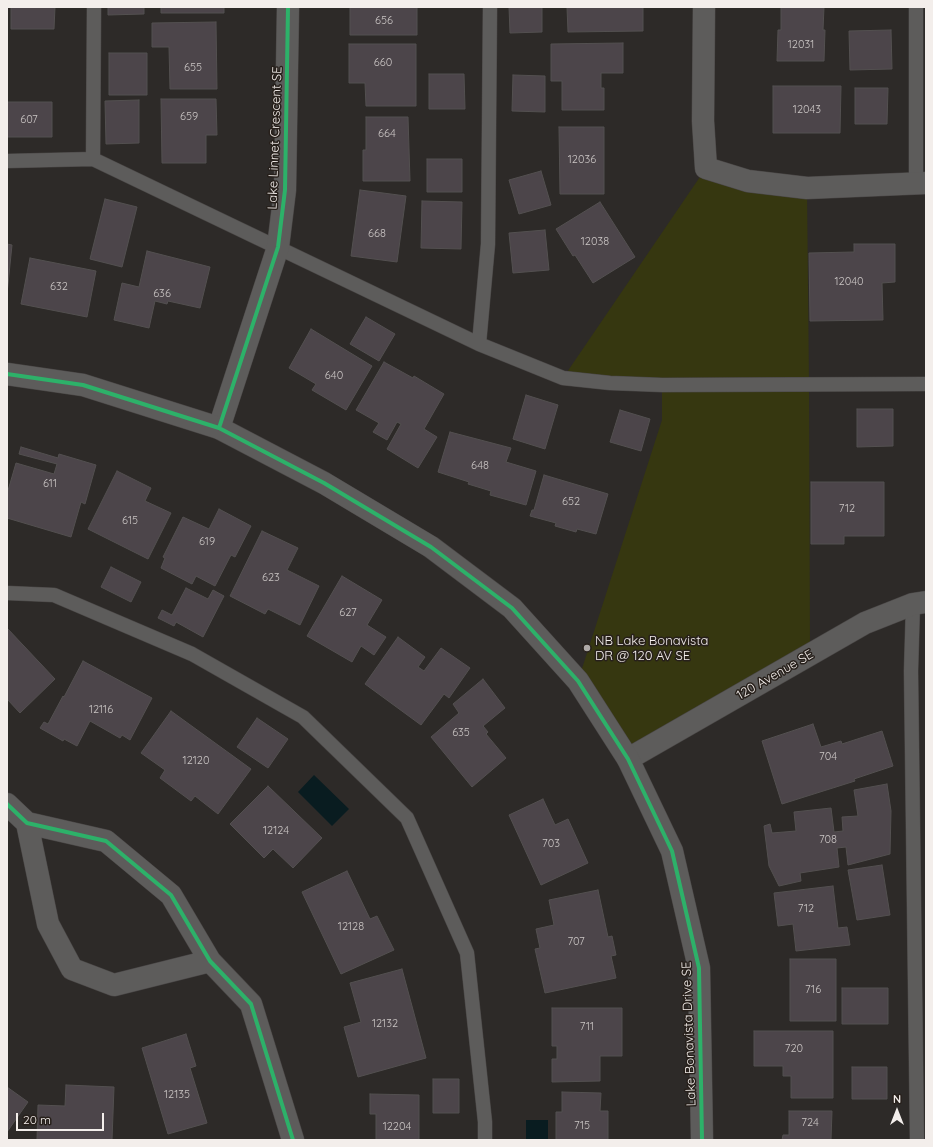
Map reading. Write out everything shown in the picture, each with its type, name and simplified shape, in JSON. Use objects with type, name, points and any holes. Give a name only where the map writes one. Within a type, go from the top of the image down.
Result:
[{"type":"street","name":"Lake Linnet Crescent SE","points":[[219,428],[278,247],[285,190],[288,7]]},
{"type":"street","points":[[704,7],[702,121],[706,168],[748,181],[807,188],[921,183]]},
{"type":"street","name":"Lake Bonavista Drive SE","points":[[7,374],[83,385],[219,428],[324,483],[431,547],[512,608],[578,681],[628,759],[672,851],[698,968],[702,1140]]},
{"type":"street","name":"120 Avenue SE","points":[[628,759],[865,623],[919,603]]},
{"type":"street","points":[[7,804],[27,823],[106,841],[171,895],[210,961],[251,1004],[293,1140]]},
{"type":"street","points":[[27,823],[48,924],[72,969],[114,985],[210,961]]},
{"type":"lane","points":[[93,159],[94,7]]},
{"type":"lane","points":[[479,344],[488,244],[490,7]]},
{"type":"lane","points":[[916,7],[921,183]]},
{"type":"lane","points":[[7,161],[93,159],[479,344],[563,378],[610,383],[662,385],[926,384]]},
{"type":"lane","points":[[7,593],[54,595],[192,654],[303,717],[407,818],[467,953],[485,1122],[485,1140]]},
{"type":"lane","points":[[917,1140],[919,791],[911,671],[919,603]]},
{"type":"shaded area","points":[[706,168],[807,188],[810,655],[628,759],[578,681],[662,420],[662,385],[563,378]]},
{"type":"water","points":[[314,775],[349,809],[332,826],[298,792]]},
{"type":"water","points":[[526,1120],[548,1120],[548,1140],[526,1140]]},
{"type":"building","points":[[11,7],[55,7],[54,29],[11,29]]},
{"type":"building","points":[[108,7],[144,7],[144,14],[108,15]]},
{"type":"building","points":[[161,7],[224,7],[224,13],[161,13]]},
{"type":"building","points":[[350,7],[417,7],[417,35],[350,35]]},
{"type":"building","points":[[509,7],[542,7],[542,32],[510,33]]},
{"type":"building","points":[[567,7],[643,7],[643,31],[568,32]]},
{"type":"building","points":[[781,7],[824,7],[824,61],[777,61],[778,30],[781,30]]},
{"type":"building","points":[[216,22],[217,89],[170,89],[169,47],[152,47],[152,23]]},
{"type":"building","points":[[891,30],[892,69],[850,70],[849,31]]},
{"type":"building","points":[[623,43],[623,73],[601,73],[601,88],[604,88],[604,110],[562,110],[562,81],[551,81],[551,44]]},
{"type":"building","points":[[349,44],[416,44],[416,106],[366,106],[365,83],[349,83]]},
{"type":"building","points":[[109,53],[147,53],[147,95],[109,95]]},
{"type":"building","points":[[429,74],[464,74],[465,109],[429,109]]},
{"type":"building","points":[[513,75],[545,76],[545,112],[512,111]]},
{"type":"building","points":[[773,86],[841,86],[840,133],[773,133]]},
{"type":"building","points":[[855,88],[888,88],[887,124],[855,124]]},
{"type":"building","points":[[161,99],[216,99],[217,135],[206,135],[206,163],[162,163]]},
{"type":"building","points":[[139,100],[139,143],[106,144],[105,101]]},
{"type":"building","points":[[7,102],[52,102],[52,137],[7,137]]},
{"type":"building","points":[[366,117],[408,117],[410,181],[363,181],[363,150],[366,150]]},
{"type":"building","points":[[559,127],[604,127],[604,194],[560,194]]},
{"type":"building","points":[[427,159],[462,159],[462,192],[427,192]]},
{"type":"building","points":[[541,171],[551,205],[519,214],[509,180]]},
{"type":"building","points":[[360,190],[406,196],[397,262],[351,256]]},
{"type":"building","points":[[105,199],[137,207],[122,267],[90,259]]},
{"type":"building","points":[[422,201],[462,202],[461,249],[421,248]]},
{"type":"building","points":[[600,202],[635,257],[593,283],[575,255],[573,256],[556,229]]},
{"type":"building","points":[[545,230],[549,270],[513,273],[509,233]]},
{"type":"building","points":[[7,244],[12,245],[7,294]]},
{"type":"building","points":[[854,244],[895,244],[895,282],[882,283],[883,320],[810,321],[809,253],[854,252]]},
{"type":"building","points":[[147,251],[210,267],[200,308],[168,301],[167,304],[155,301],[149,328],[114,320],[122,283],[139,287]]},
{"type":"building","points":[[30,258],[96,271],[87,317],[21,304]]},
{"type":"building","points":[[366,317],[395,334],[379,361],[350,344]]},
{"type":"building","points":[[311,329],[372,366],[346,410],[312,390],[316,384],[289,368]]},
{"type":"building","points":[[384,362],[413,378],[414,376],[444,394],[424,429],[437,437],[418,468],[387,449],[401,424],[397,422],[387,440],[373,432],[379,423],[356,410]]},
{"type":"building","points":[[526,395],[558,405],[545,449],[513,439]]},
{"type":"building","points":[[857,409],[893,409],[893,446],[857,447]]},
{"type":"building","points":[[620,410],[650,419],[641,451],[610,442]]},
{"type":"building","points":[[450,432],[511,448],[506,462],[536,471],[526,505],[490,495],[491,491],[438,472]]},
{"type":"building","points":[[21,447],[58,458],[59,454],[96,465],[85,504],[81,502],[71,537],[7,518],[7,494],[16,463],[54,474],[57,464],[19,454]]},
{"type":"building","points":[[117,471],[151,488],[145,501],[171,513],[148,559],[88,529]]},
{"type":"building","points":[[544,475],[608,494],[596,534],[577,529],[576,532],[555,526],[556,523],[530,516],[532,510],[534,510]]},
{"type":"building","points":[[811,482],[884,482],[884,536],[844,536],[844,544],[811,544]]},
{"type":"building","points":[[219,509],[251,526],[235,557],[231,555],[215,586],[196,576],[192,584],[161,568],[165,558],[163,557],[183,517],[209,529]]},
{"type":"building","points":[[262,531],[298,548],[287,570],[319,586],[300,625],[268,609],[265,614],[230,596]]},
{"type":"building","points":[[111,567],[141,582],[131,602],[101,587]]},
{"type":"building","points":[[342,576],[382,600],[367,625],[386,637],[374,655],[361,646],[352,662],[307,636]]},
{"type":"building","points":[[186,588],[208,599],[213,590],[224,596],[203,637],[176,622],[174,626],[158,618],[162,610],[172,615]]},
{"type":"building","points":[[7,628],[55,679],[20,713],[7,699]]},
{"type":"building","points":[[398,637],[425,657],[418,667],[424,671],[441,648],[470,668],[449,698],[444,694],[421,725],[365,684]]},
{"type":"building","points":[[83,661],[152,698],[130,740],[122,735],[120,738],[90,721],[77,746],[64,739],[63,741],[40,728],[44,722],[48,724]]},
{"type":"building","points":[[483,679],[505,708],[483,726],[488,732],[486,734],[506,758],[472,787],[431,737],[459,713],[453,704]]},
{"type":"building","points":[[171,711],[251,769],[218,814],[195,796],[191,801],[160,778],[165,770],[141,753]]},
{"type":"building","points":[[257,718],[288,739],[268,768],[237,747]]},
{"type":"building","points":[[813,724],[821,747],[841,741],[842,744],[882,731],[893,766],[854,779],[855,781],[782,804],[762,741]]},
{"type":"building","points":[[887,784],[891,811],[890,854],[848,865],[846,847],[837,848],[839,867],[800,873],[801,881],[779,886],[769,866],[764,826],[770,824],[772,833],[796,831],[794,812],[831,808],[834,832],[843,831],[842,817],[858,816],[854,790]]},
{"type":"building","points":[[268,786],[322,838],[293,868],[273,849],[264,858],[230,824]]},
{"type":"building","points":[[543,799],[555,825],[568,819],[588,863],[541,885],[509,815]]},
{"type":"building","points":[[882,865],[890,915],[857,920],[848,870]]},
{"type":"building","points":[[347,871],[370,919],[377,916],[394,950],[341,974],[302,892]]},
{"type":"building","points":[[833,886],[838,928],[847,927],[850,945],[796,951],[793,924],[778,926],[774,893]]},
{"type":"building","points":[[598,890],[608,937],[612,936],[616,955],[611,956],[616,978],[545,993],[535,949],[540,948],[536,929],[554,925],[549,900]]},
{"type":"building","points":[[790,959],[836,959],[836,1021],[790,1021]]},
{"type":"building","points":[[402,969],[426,1058],[358,1077],[344,1027],[361,1022],[350,983]]},
{"type":"building","points":[[842,988],[888,988],[888,1024],[842,1024]]},
{"type":"building","points":[[552,1008],[622,1008],[622,1056],[600,1056],[600,1081],[552,1082],[552,1059],[557,1059],[557,1046],[552,1046]]},
{"type":"building","points":[[754,1031],[833,1031],[833,1098],[791,1098],[791,1076],[783,1076],[783,1066],[754,1066]]},
{"type":"building","points":[[186,1034],[196,1066],[190,1068],[207,1123],[168,1134],[142,1048]]},
{"type":"building","points":[[852,1067],[887,1067],[887,1099],[852,1099]]},
{"type":"building","points":[[433,1079],[459,1079],[459,1113],[433,1113]]},
{"type":"building","points":[[66,1085],[114,1087],[112,1140],[37,1140],[38,1105],[65,1106]]},
{"type":"building","points":[[7,1087],[28,1102],[7,1132]]},
{"type":"building","points":[[562,1092],[601,1093],[600,1111],[608,1111],[608,1140],[556,1140],[556,1112],[562,1112]]},
{"type":"building","points":[[370,1094],[419,1095],[419,1140],[376,1140],[376,1114],[370,1114]]},
{"type":"building","points":[[789,1111],[832,1111],[831,1140],[782,1140],[783,1135],[789,1135]]},
{"type":"cycle path","points":[[219,428],[278,247],[285,190],[288,7]]},
{"type":"cycle path","points":[[7,374],[83,385],[219,428],[324,483],[431,547],[512,608],[578,681],[628,759],[672,851],[699,968],[702,1140]]},
{"type":"cycle path","points":[[7,804],[27,823],[106,841],[171,895],[210,961],[251,1004],[293,1140]]},
{"type":"place","name":"NB Lake Bonavista DR @ 120 AV SE","points":[[587,648]]}]
